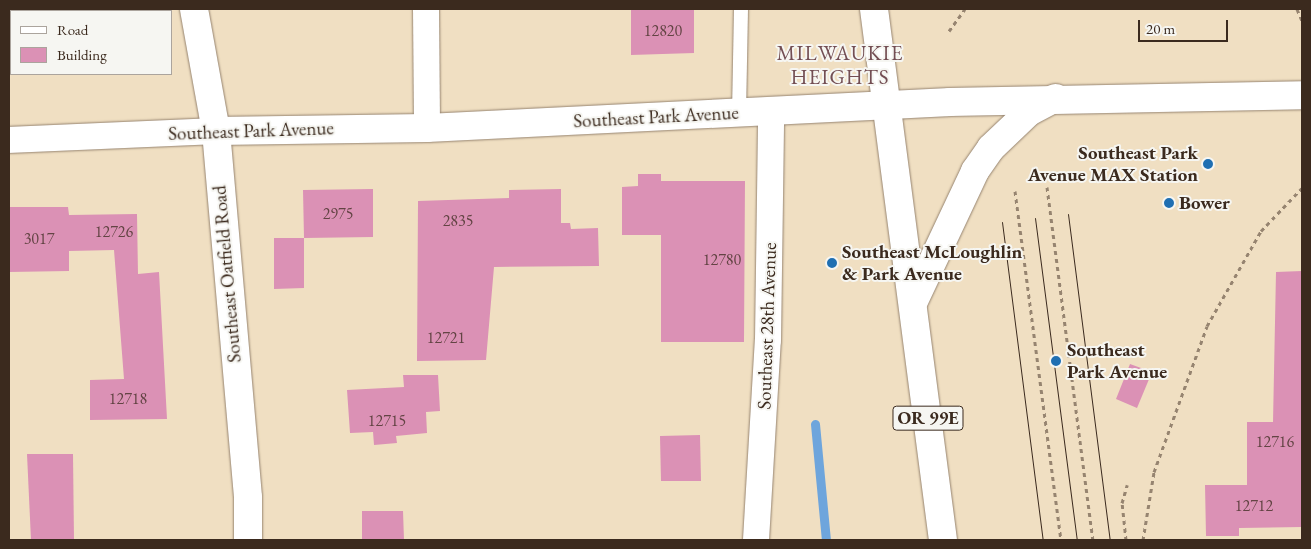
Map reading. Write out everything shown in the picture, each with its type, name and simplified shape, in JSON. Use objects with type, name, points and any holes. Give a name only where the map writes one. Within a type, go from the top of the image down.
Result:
[{"type":"main road","name":"Southeast Oatfield Road","points":[[194,9],[216,131],[248,498],[248,540]]},
{"type":"main road","name":"OR 99E","points":[[874,9],[943,540]]},
{"type":"main road","name":"Southeast Park Avenue","points":[[216,131],[427,128],[771,112],[886,104],[1055,98],[1302,95]]},
{"type":"main road","points":[[913,303],[975,171],[991,148],[1029,112],[1055,98]]},
{"type":"street","points":[[426,9],[427,128]]},
{"type":"street","name":"Southeast 28th Avenue","points":[[756,540],[768,340],[771,112]]},
{"type":"street","name":"Southeast Park Avenue","points":[[9,140],[216,131]]},
{"type":"lane","points":[[738,113],[741,9]]},
{"type":"path","points":[[949,31],[965,9]]},
{"type":"path","points":[[1297,9],[1302,20]]},
{"type":"path","points":[[1047,187],[1094,540]]},
{"type":"path","points":[[1143,540],[1154,472],[1207,326],[1261,231],[1302,188]]},
{"type":"path","points":[[1015,191],[1060,540]]},
{"type":"path","points":[[1126,540],[1122,503],[1127,485]]},
{"type":"building","points":[[631,9],[694,9],[694,53],[631,55]]},
{"type":"building","points":[[638,174],[661,174],[661,181],[745,181],[744,342],[661,342],[661,235],[622,235],[622,187],[638,186]]},
{"type":"building","points":[[373,189],[373,237],[304,238],[303,190]]},
{"type":"building","points":[[561,189],[561,223],[570,223],[571,229],[598,228],[599,266],[494,267],[486,360],[417,361],[418,201],[509,198],[509,190]]},
{"type":"building","points":[[9,207],[68,207],[69,215],[137,214],[138,274],[159,272],[167,419],[90,420],[90,380],[124,379],[114,250],[69,251],[69,271],[9,272]]},
{"type":"building","points":[[274,238],[304,238],[304,288],[274,289]]},
{"type":"building","points":[[1302,271],[1302,527],[1239,528],[1239,536],[1206,536],[1205,485],[1247,485],[1247,422],[1273,422],[1276,272]]},
{"type":"building","points":[[1130,364],[1152,372],[1137,408],[1116,399]]},
{"type":"building","points":[[403,375],[438,375],[440,411],[426,412],[427,433],[396,436],[397,443],[374,445],[373,432],[350,433],[347,390],[404,387]]},
{"type":"building","points":[[700,435],[701,481],[661,481],[660,436]]},
{"type":"building","points":[[27,454],[73,454],[74,540],[31,540]]},
{"type":"building","points":[[362,511],[403,511],[404,540],[362,540]]},
{"type":"waterway","points":[[815,424],[826,540]]},
{"type":"tram line","points":[[1068,214],[1110,540]]},
{"type":"tram line","points":[[1035,218],[1077,540]]},
{"type":"tram line","points":[[1002,222],[1043,540]]},
{"type":"place","name":"Southeast Park Avenue MAX Station","points":[[1208,164]]},
{"type":"place","name":"Bower","points":[[1169,203]]},
{"type":"place","name":"Southeast McLoughlin & Park Avenue","points":[[832,263]]},
{"type":"place","name":"Southeast Park Avenue","points":[[1056,361]]},
{"type":"district","name":"MILWAUKIE HEIGHTS","points":[[840,65]]}]
